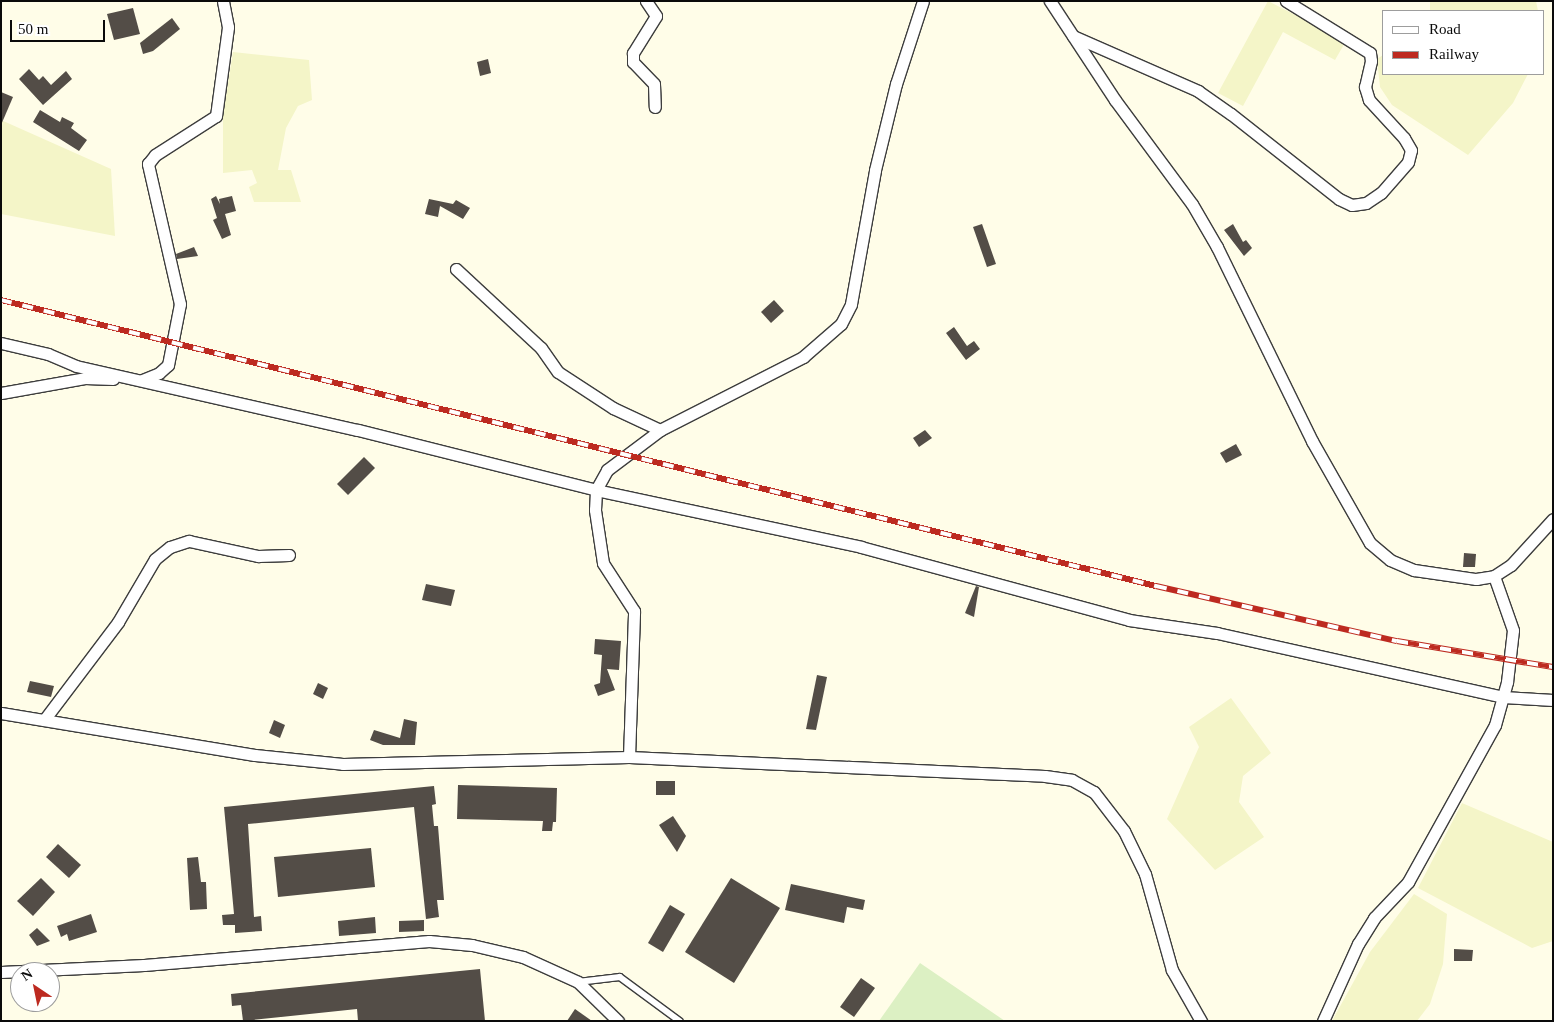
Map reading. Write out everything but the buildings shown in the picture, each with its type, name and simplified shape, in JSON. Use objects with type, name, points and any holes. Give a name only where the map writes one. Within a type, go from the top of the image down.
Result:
[{"type":"street","points":[[1,393],[85,378],[140,380],[159,373],[168,365],[180,304],[148,164],[155,156],[216,116],[228,27],[223,1]]},
{"type":"street","points":[[646,1],[656,16],[633,53],[633,62],[654,84],[655,107]]},
{"type":"street","points":[[629,756],[634,611],[603,563],[595,510],[596,490],[607,470],[660,430],[803,357],[841,324],[851,304],[875,170],[896,84],[923,1]]},
{"type":"street","points":[[1050,1],[1197,213],[1312,441],[1370,543],[1390,560],[1414,570],[1476,579],[1494,576],[1510,565],[1553,519]]},
{"type":"street","points":[[1073,36],[1198,91],[1239,119],[1339,199],[1352,205],[1366,203],[1381,193],[1408,162],[1411,150],[1404,138],[1369,100],[1365,87],[1372,61],[1370,53],[1286,1]]},
{"type":"street","points":[[456,269],[541,348],[558,372],[613,408],[660,430]]},
{"type":"street","points":[[1,344],[140,380],[349,427],[596,490],[861,547],[1128,620],[1217,633],[1503,697],[1553,700]]},
{"type":"street","points":[[44,720],[118,622],[155,560],[170,548],[189,541],[258,556],[289,555]]},
{"type":"street","points":[[1323,1021],[1358,944],[1374,918],[1408,882],[1439,831],[1495,725],[1503,697],[1514,630],[1494,576]]},
{"type":"street","points":[[1,713],[255,755],[343,764],[629,756],[1045,776],[1072,780],[1094,792],[1124,831],[1145,874],[1172,970],[1201,1021]]},
{"type":"street","points":[[1,972],[144,965],[429,941],[472,945],[523,957],[578,982],[618,1021]]},
{"type":"lane","points":[[578,982],[620,977],[680,1021]]},
{"type":"green space","points":[[1268,1],[1346,41],[1335,60],[1283,32],[1243,106],[1218,93]]},
{"type":"green space","points":[[1430,1],[1536,1],[1538,10],[1430,10]]},
{"type":"green space","points":[[233,52],[309,60],[312,100],[298,106],[286,128],[278,170],[291,170],[301,202],[254,202],[249,187],[257,183],[252,170],[223,173],[223,115]]},
{"type":"green space","points":[[1382,56],[1382,75],[1527,75],[1513,103],[1468,155],[1392,105],[1380,87],[1377,59]]},
{"type":"green space","points":[[1,120],[111,169],[115,236],[1,214]]},
{"type":"green space","points":[[1231,698],[1271,753],[1243,776],[1239,802],[1264,837],[1215,870],[1167,819],[1199,747],[1189,727]]},
{"type":"green space","points":[[1462,803],[1553,842],[1553,941],[1532,948],[1418,888]]},
{"type":"green space","points":[[1414,894],[1447,914],[1443,964],[1430,1004],[1417,1021],[1332,1021],[1370,952]]},
{"type":"green space","points":[[920,963],[1005,1021],[879,1021]]},
{"type":"railway","points":[[1,300],[1156,586],[1397,641],[1553,667]]}]
